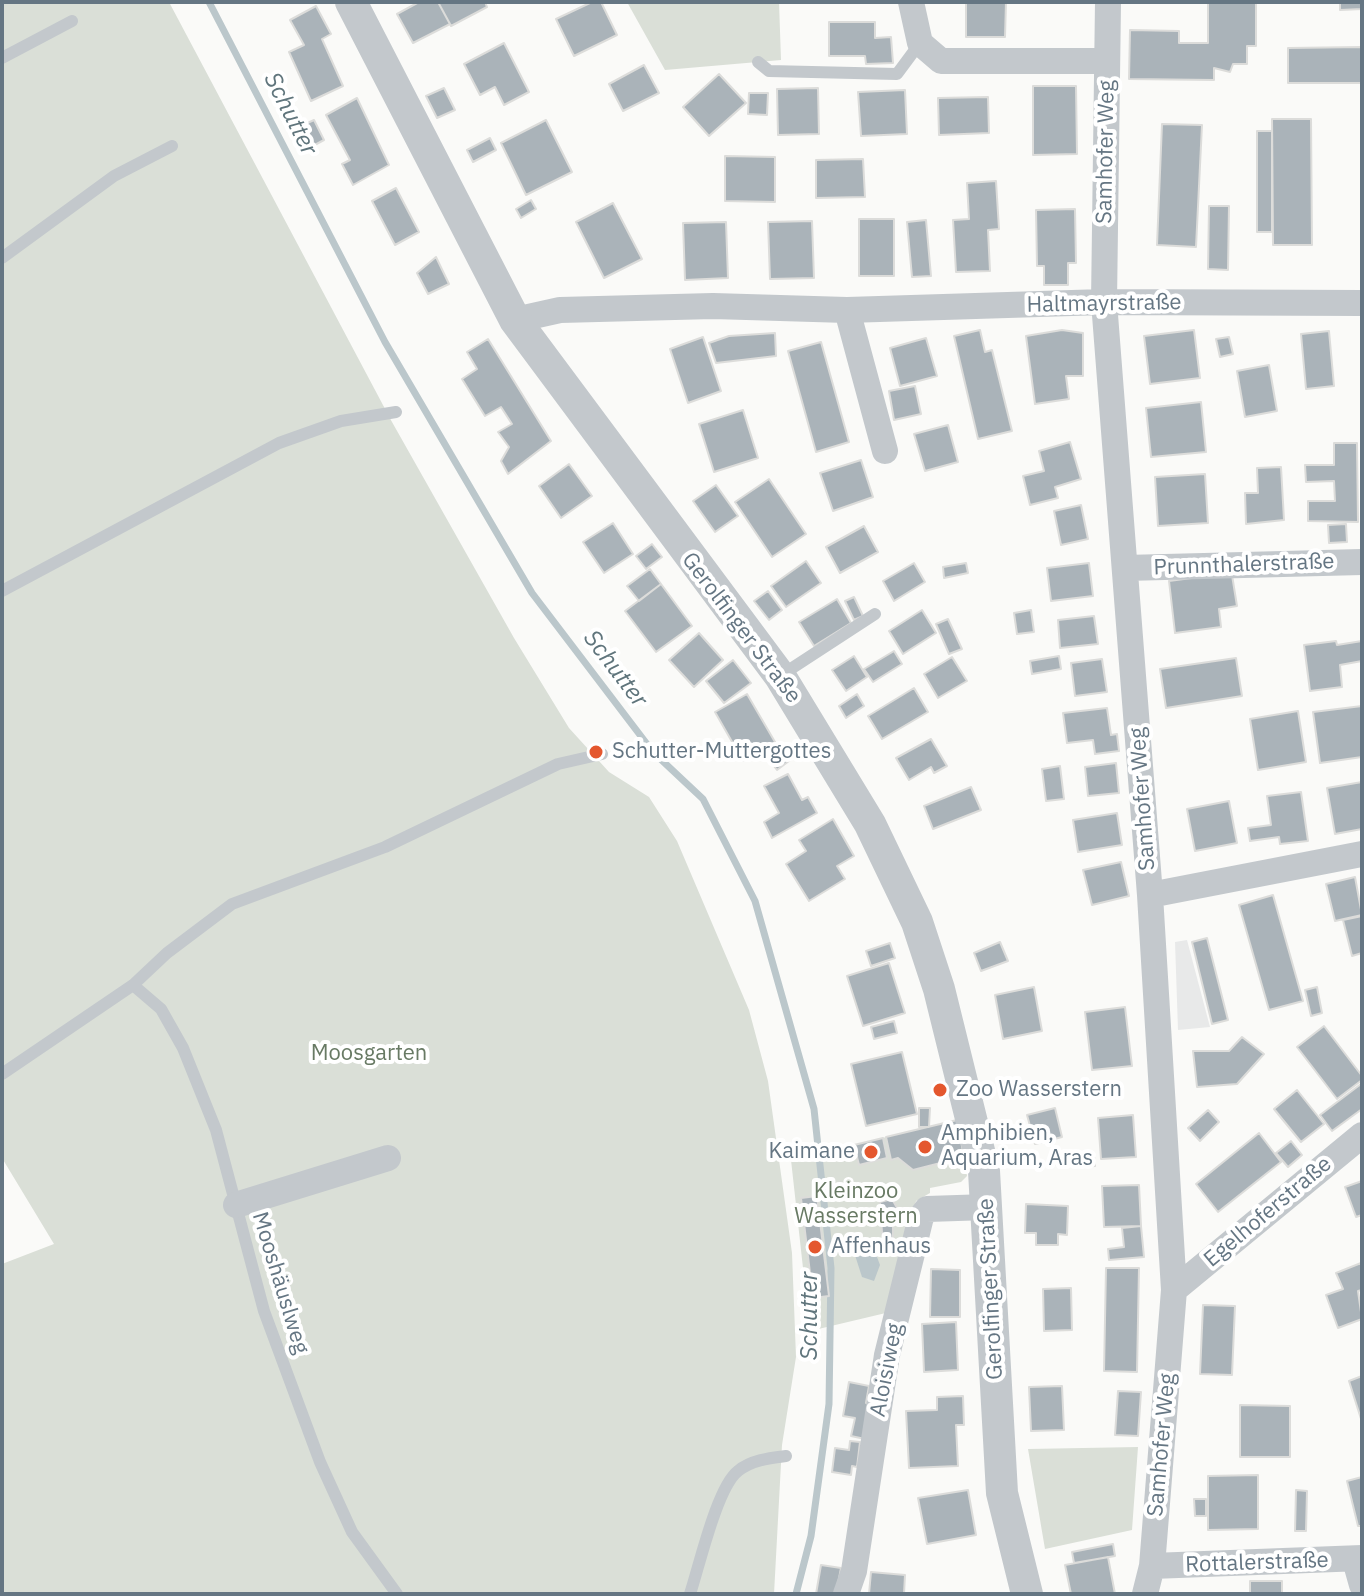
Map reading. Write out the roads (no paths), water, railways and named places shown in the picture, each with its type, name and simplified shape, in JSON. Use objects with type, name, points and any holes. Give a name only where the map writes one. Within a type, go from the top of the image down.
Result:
[{"type":"street","name":"Gerolfinger Straße","points":[[351,2],[515,320],[780,676],[870,824],[917,922],[957,1057],[984,1171],[1002,1493],[1027,1594]]},
{"type":"street","points":[[911,2],[920,43],[941,61],[1107,61]]},
{"type":"street","name":"Samhofer Weg","points":[[1108,2],[1104,302],[1150,895],[1174,1290],[1152,1566],[1145,1594]]},
{"type":"street","name":"Haltmayrstraße","points":[[515,320],[560,310],[606,308],[713,306],[847,310],[1104,302],[1362,303]]},
{"type":"street","points":[[847,310],[885,451]]},
{"type":"street","name":"Prunnthalerstraße","points":[[1125,568],[1362,562]]},
{"type":"street","points":[[1150,895],[1362,854]]},
{"type":"street","name":"Egelhoferstraße","points":[[1174,1290],[1362,1135]]},
{"type":"street","points":[[236,1205],[388,1158]]},
{"type":"street","name":"Aloisiweg","points":[[846,1594],[854,1571],[887,1355],[921,1217],[927,1209],[988,1207]]},
{"type":"street","name":"Rottalerstraße","points":[[1152,1566],[1360,1568]]},
{"type":"lane","points":[[2,58],[72,21]]},
{"type":"lane","points":[[758,62],[769,71],[897,74],[920,43]]},
{"type":"lane","points":[[2,258],[114,176],[172,146]]},
{"type":"lane","points":[[2,591],[279,443],[341,421],[396,412]]},
{"type":"lane","points":[[780,676],[875,614]]},
{"type":"lane","points":[[2,1074],[133,985],[167,953],[232,904],[385,847],[558,764],[602,754]]},
{"type":"lane","name":"Mooshäuslweg","points":[[133,985],[161,1009],[183,1048],[216,1130],[264,1311],[320,1462],[352,1532],[397,1594]]},
{"type":"lane","points":[[690,1594],[717,1506],[736,1471],[766,1458],[786,1456]]},
{"type":"waterway","name":"Schutter","points":[[209,2],[385,342],[532,593],[653,752],[703,799],[755,901],[814,1109],[831,1268],[829,1404],[811,1536],[796,1594]]},
{"type":"place","name":"Schutter-Muttergottes","points":[[596,752]]},
{"type":"place","name":"Zoo Wasserstern","points":[[940,1090]]},
{"type":"place","name":"Amphibien, Aquarium, Aras","points":[[925,1147]]},
{"type":"place","name":"Kaimane","points":[[871,1152]]},
{"type":"place","name":"Affenhaus","points":[[815,1247]]},
{"type":"park label","name":"Moosgarten","points":[[369,1054]]},
{"type":"park label","name":"Kleinzoo Wasserstern","points":[[856,1204]]}]
